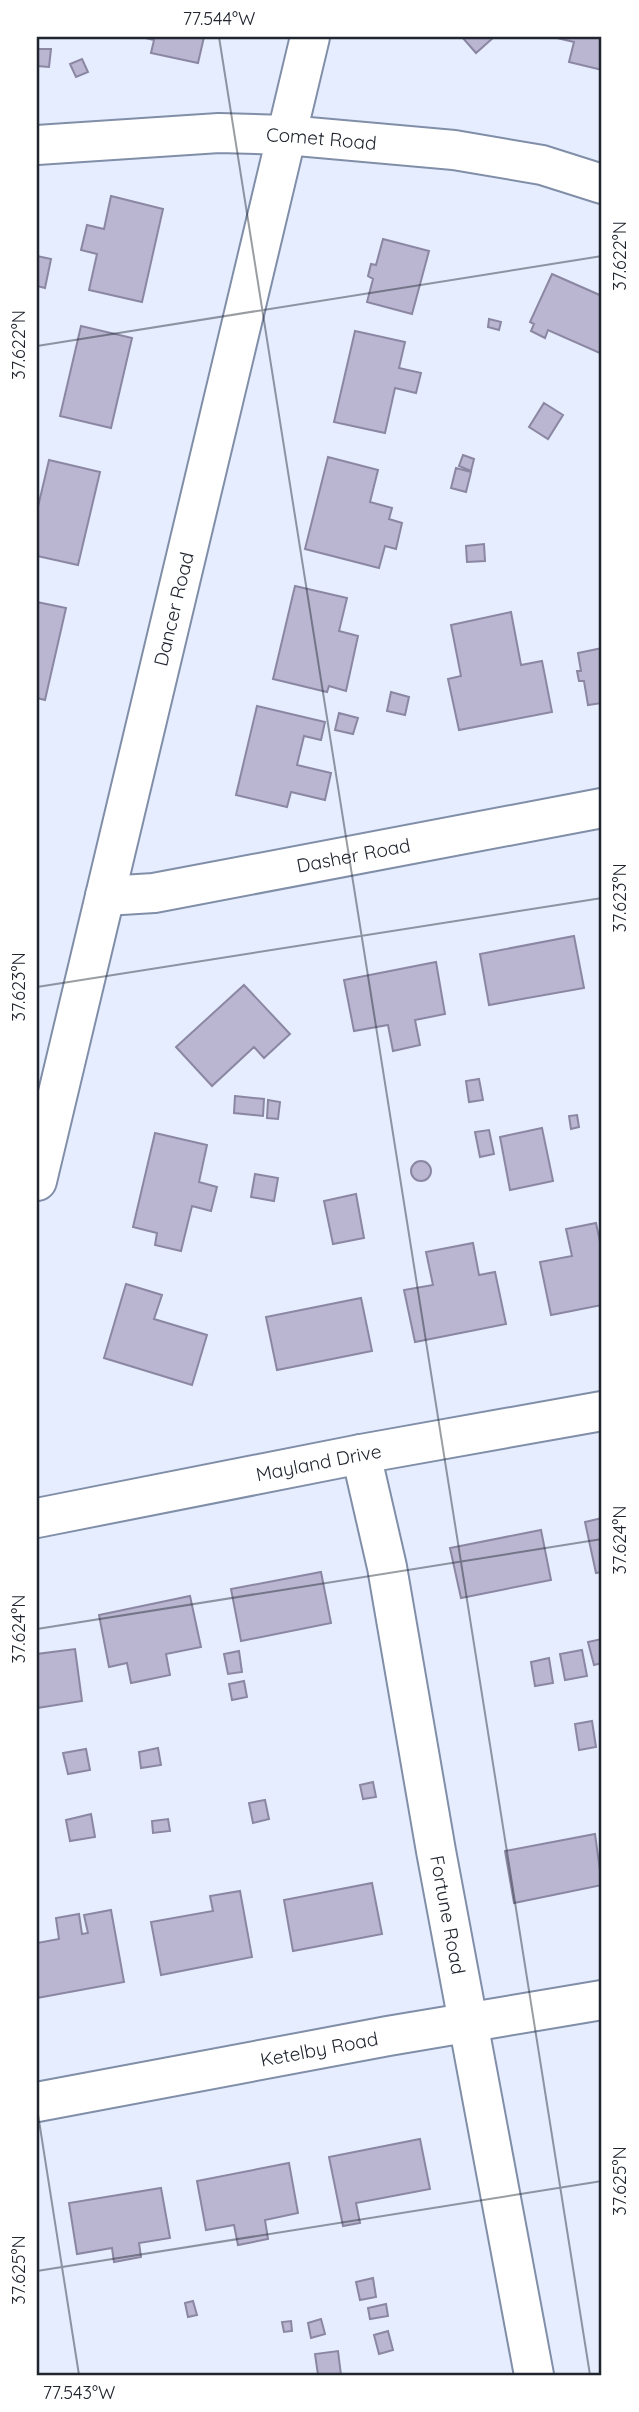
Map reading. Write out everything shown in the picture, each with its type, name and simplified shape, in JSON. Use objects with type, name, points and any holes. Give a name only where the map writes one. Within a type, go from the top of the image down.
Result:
[{"type":"street","name":"Dancer Road","points":[[37,1181],[310,37]]},
{"type":"street","name":"Comet Road","points":[[37,145],[219,133],[286,135],[454,150],[542,165],[602,184]]},
{"type":"street","name":"Dasher Road","points":[[105,896],[154,893],[602,808]]},
{"type":"street","name":"Mayland Drive","points":[[37,1518],[602,1410]]},
{"type":"street","name":"Fortune Road","points":[[361,1454],[387,1567],[534,2375]]},
{"type":"street","name":"Ketelby Road","points":[[37,2102],[602,2000]]},
{"type":"building","points":[[141,37],[204,37],[198,63],[151,53],[154,40]]},
{"type":"building","points":[[462,37],[494,37],[476,53]]},
{"type":"building","points":[[602,37],[602,70],[569,62],[574,42],[557,38]]},
{"type":"building","points":[[37,49],[51,49],[49,67],[37,66]]},
{"type":"building","points":[[82,59],[88,72],[76,77],[70,64]]},
{"type":"building","points":[[111,196],[163,209],[142,302],[89,290],[97,254],[81,250],[87,225],[104,229]]},
{"type":"building","points":[[383,239],[429,251],[412,314],[367,302],[373,279],[368,276],[371,264],[376,265]]},
{"type":"building","points":[[37,256],[51,259],[45,288],[37,286]]},
{"type":"building","points":[[552,274],[602,296],[602,354],[548,330],[545,338],[531,331],[534,324],[530,322]]},
{"type":"building","points":[[489,319],[501,322],[499,330],[488,327]]},
{"type":"building","points":[[81,326],[132,338],[111,428],[60,416]]},
{"type":"building","points":[[355,331],[405,342],[399,368],[421,373],[416,393],[395,388],[385,433],[334,422]]},
{"type":"building","points":[[544,403],[563,415],[548,439],[529,427]]},
{"type":"building","points":[[463,455],[474,459],[471,471],[459,466]]},
{"type":"building","points":[[328,457],[378,470],[370,502],[392,508],[389,519],[402,523],[396,549],[385,546],[379,568],[305,549]]},
{"type":"building","points":[[49,460],[100,472],[78,565],[37,556],[37,511]]},
{"type":"building","points":[[456,468],[471,472],[466,492],[451,488]]},
{"type":"building","points":[[484,544],[485,561],[467,562],[466,546]]},
{"type":"building","points":[[295,586],[347,598],[339,631],[358,636],[346,691],[329,686],[327,692],[273,679]]},
{"type":"building","points":[[37,602],[66,608],[45,700],[37,698]]},
{"type":"building","points":[[511,612],[521,665],[542,661],[552,712],[459,730],[448,679],[461,676],[451,625]]},
{"type":"building","points":[[602,648],[602,703],[588,705],[584,681],[579,681],[577,671],[581,671],[578,653]]},
{"type":"building","points":[[391,692],[409,697],[405,715],[387,711]]},
{"type":"building","points":[[257,706],[325,722],[321,740],[304,736],[297,765],[331,773],[325,800],[291,792],[287,807],[236,795]]},
{"type":"building","points":[[339,713],[358,718],[353,734],[335,730]]},
{"type":"building","points":[[574,936],[584,988],[489,1005],[480,954]]},
{"type":"building","points":[[436,962],[445,1014],[415,1020],[420,1045],[393,1051],[388,1025],[354,1031],[344,980]]},
{"type":"building","points":[[244,985],[290,1034],[264,1058],[254,1047],[212,1086],[176,1047]]},
{"type":"building","points":[[479,1079],[483,1100],[469,1102],[466,1081]]},
{"type":"building","points":[[235,1096],[264,1099],[263,1116],[234,1113]]},
{"type":"building","points":[[268,1100],[280,1102],[278,1119],[267,1118]]},
{"type":"building","points":[[577,1115],[579,1127],[571,1129],[569,1116]]},
{"type":"building","points":[[542,1128],[553,1181],[510,1190],[500,1137]]},
{"type":"building","points":[[489,1130],[494,1154],[480,1157],[475,1132]]},
{"type":"building","points":[[155,1133],[207,1145],[199,1182],[217,1187],[211,1211],[192,1206],[181,1251],[155,1245],[157,1233],[133,1227]]},
{"type":"building","points":[[421,1161],[428,1164],[431,1171],[428,1178],[421,1181],[414,1178],[411,1171],[414,1164]]},
{"type":"building","points":[[255,1174],[278,1178],[274,1201],[251,1197]]},
{"type":"building","points":[[356,1194],[364,1238],[333,1244],[324,1201]]},
{"type":"building","points":[[596,1223],[602,1251],[602,1305],[551,1315],[540,1262],[572,1256],[566,1229]]},
{"type":"building","points":[[473,1243],[479,1275],[495,1272],[506,1324],[415,1342],[404,1290],[433,1285],[426,1252]]},
{"type":"building","points":[[126,1284],[162,1295],[154,1319],[207,1335],[192,1385],[104,1358]]},
{"type":"building","points":[[361,1298],[372,1351],[277,1370],[266,1317]]},
{"type":"building","points":[[602,1518],[602,1572],[596,1573],[585,1522]]},
{"type":"building","points":[[541,1530],[551,1580],[461,1598],[450,1548]]},
{"type":"building","points":[[321,1572],[331,1623],[241,1641],[231,1589]]},
{"type":"building","points":[[190,1596],[201,1647],[166,1654],[170,1675],[131,1683],[127,1663],[109,1667],[99,1615]]},
{"type":"building","points":[[602,1639],[602,1663],[594,1665],[588,1642]]},
{"type":"building","points":[[75,1649],[82,1701],[37,1708],[37,1654]]},
{"type":"building","points":[[582,1650],[587,1676],[565,1680],[560,1654]]},
{"type":"building","points":[[239,1651],[242,1672],[228,1674],[224,1654]]},
{"type":"building","points":[[549,1658],[553,1683],[535,1686],[531,1662]]},
{"type":"building","points":[[244,1681],[247,1697],[232,1700],[229,1684]]},
{"type":"building","points":[[592,1721],[596,1747],[579,1750],[575,1724]]},
{"type":"building","points":[[158,1748],[161,1765],[141,1768],[139,1752]]},
{"type":"building","points":[[86,1749],[90,1770],[68,1774],[63,1753]]},
{"type":"building","points":[[373,1782],[376,1797],[363,1799],[360,1785]]},
{"type":"building","points":[[265,1800],[269,1819],[253,1823],[249,1803]]},
{"type":"building","points":[[91,1814],[95,1837],[70,1841],[66,1820]]},
{"type":"building","points":[[168,1819],[170,1831],[153,1833],[152,1821]]},
{"type":"building","points":[[595,1834],[602,1885],[514,1903],[505,1851]]},
{"type":"building","points":[[372,1883],[382,1934],[293,1951],[284,1900]]},
{"type":"building","points":[[240,1891],[252,1957],[161,1975],[151,1922],[213,1911],[210,1896]]},
{"type":"building","points":[[111,1910],[124,1982],[37,1998],[37,1943],[59,1939],[56,1918],[79,1914],[82,1934],[88,1933],[84,1915]]},
{"type":"building","points":[[420,2139],[430,2189],[356,2203],[360,2223],[343,2226],[329,2157]]},
{"type":"building","points":[[289,2163],[298,2213],[265,2220],[268,2239],[238,2245],[234,2225],[206,2230],[197,2181]]},
{"type":"building","points":[[161,2188],[170,2238],[139,2243],[141,2257],[114,2262],[112,2248],[77,2254],[69,2203]]},
{"type":"building","points":[[373,2278],[376,2297],[360,2300],[356,2282]]},
{"type":"building","points":[[193,2301],[197,2315],[188,2317],[185,2303]]},
{"type":"building","points":[[386,2304],[388,2316],[370,2319],[368,2308]]},
{"type":"building","points":[[321,2319],[325,2334],[311,2338],[308,2323]]},
{"type":"building","points":[[291,2321],[292,2331],[284,2332],[282,2322]]},
{"type":"building","points":[[388,2331],[393,2350],[379,2354],[374,2335]]},
{"type":"building","points":[[338,2351],[341,2375],[318,2375],[315,2354]]}]
